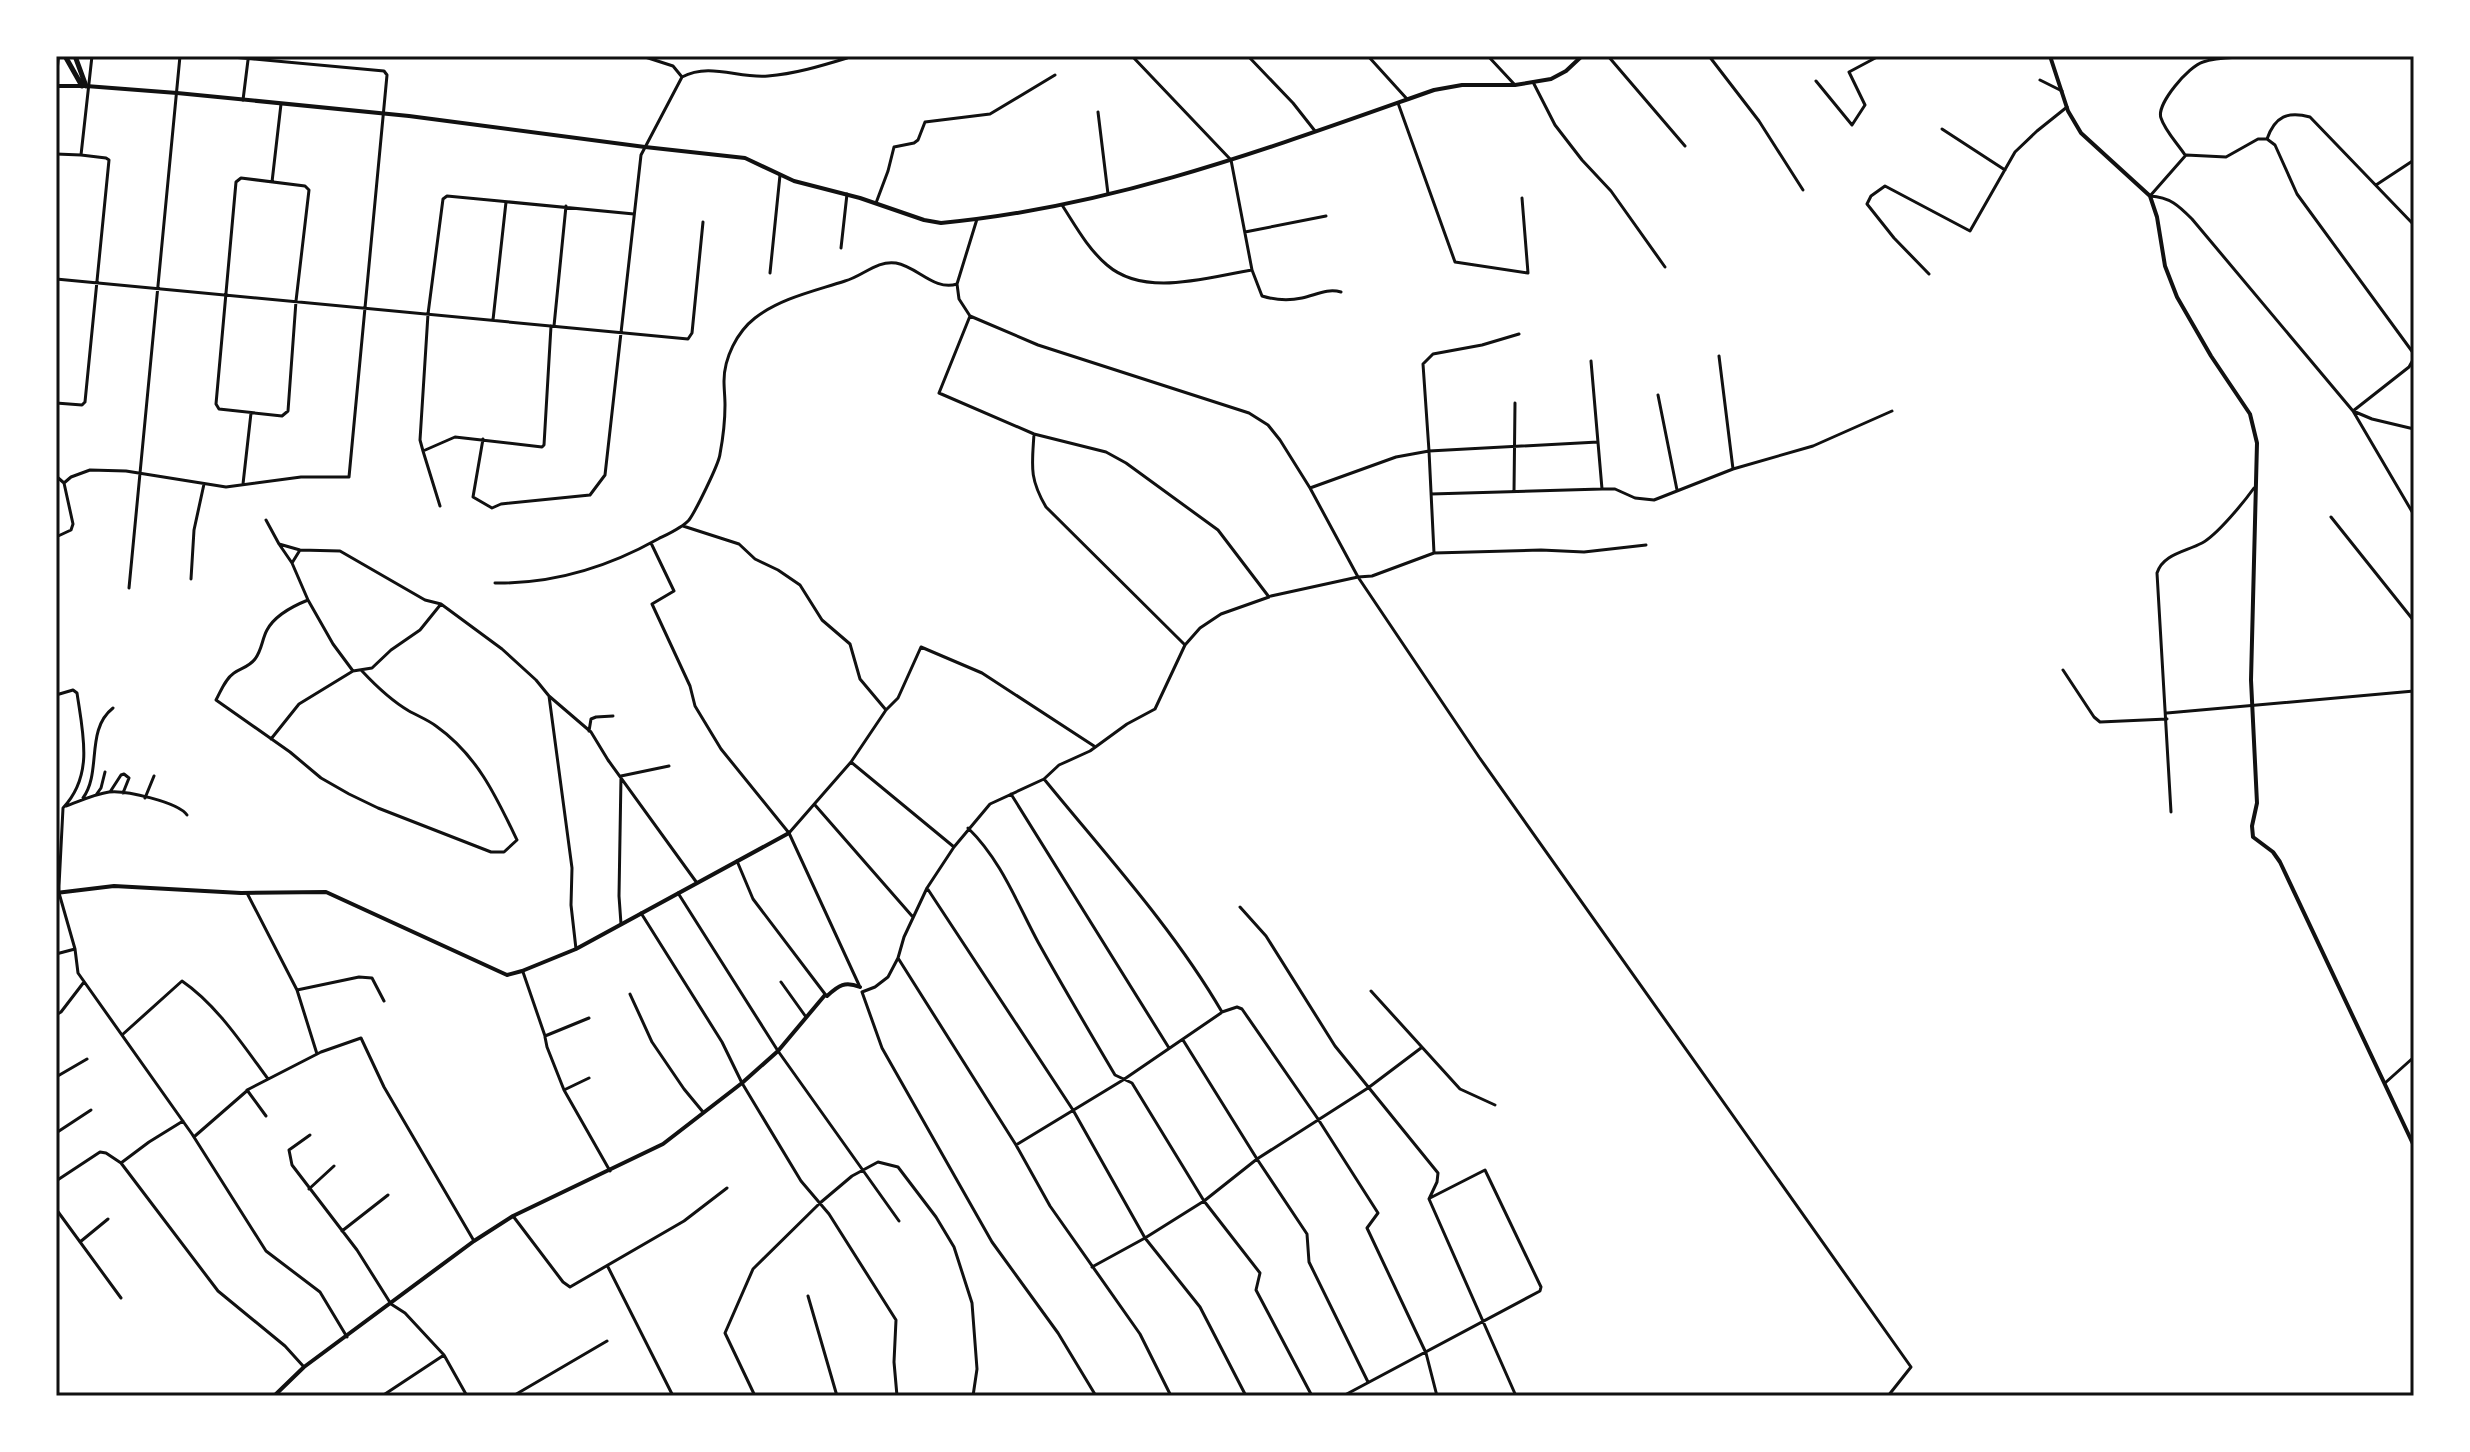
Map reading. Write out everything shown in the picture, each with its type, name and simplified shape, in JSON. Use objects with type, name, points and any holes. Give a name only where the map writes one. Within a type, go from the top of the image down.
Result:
[{"type":"main road","points":[[65,56],[85,86]]},
{"type":"main road","points":[[75,56],[85,86]]},
{"type":"street","points":[[56,76],[58,56]]},
{"type":"street","points":[[81,155],[85,86],[92,56]]},
{"type":"street","points":[[129,588],[180,56]]},
{"type":"street","points":[[64,483],[90,470],[140,473],[226,487],[301,477],[349,477],[387,75],[384,71],[222,56]]},
{"type":"street","points":[[642,56],[673,66],[682,77]]},
{"type":"street","points":[[1132,56],[1231,160],[1252,270],[1262,296],[1276,300],[1301,299],[1329,290],[1341,292]]},
{"type":"street","points":[[1248,56],[1316,132]]},
{"type":"street","points":[[1368,56],[1407,99]]},
{"type":"street","points":[[1488,56],[1515,85]]},
{"type":"street","points":[[56,86],[177,93],[383,113],[745,158],[815,187],[847,194],[932,222],[977,219],[1062,205],[1200,171],[1434,90],[1462,85],[1515,85],[1551,79],[1566,71],[1582,56]]},
{"type":"street","points":[[1608,56],[1685,146]]},
{"type":"street","points":[[1709,56],[1759,121],[1803,190]]},
{"type":"street","points":[[1816,81],[1852,125],[1865,105],[1849,72],[1879,56]]},
{"type":"street","points":[[2050,56],[2067,107],[2081,133],[2150,196],[2157,217],[2165,266],[2177,297],[2250,414],[2257,443],[2252,705],[2257,803],[2253,837],[2267,846],[2280,862],[2414,1146]]},
{"type":"street","points":[[2186,155],[2161,120],[2160,109],[2164,100],[2197,64],[2252,56]]},
{"type":"street","points":[[243,100],[248,58]]},
{"type":"street","points":[[483,439],[473,497],[492,508],[501,504],[590,495],[605,475],[641,155],[682,77],[701,70],[766,77],[847,58]]},
{"type":"street","points":[[876,203],[894,147],[914,143],[925,122],[990,114],[1055,75]]},
{"type":"street","points":[[2040,80],[2062,91]]},
{"type":"street","points":[[1533,82],[1555,125],[1611,191],[1665,267]]},
{"type":"street","points":[[1398,103],[1455,262],[1528,273],[1522,198]]},
{"type":"street","points":[[272,182],[281,104]]},
{"type":"street","points":[[1929,274],[1867,204],[1871,196],[1885,186],[1970,231],[2015,152],[2067,107]]},
{"type":"street","points":[[1098,112],[1108,194]]},
{"type":"street","points":[[2267,139],[2272,126],[2285,116],[2299,114],[2310,117],[2414,225]]},
{"type":"street","points":[[1942,129],[2005,170]]},
{"type":"street","points":[[2186,155],[2226,157],[2258,139],[2267,139],[2275,145],[2297,194],[2414,356],[2409,367],[2353,411]]},
{"type":"street","points":[[56,154],[109,160],[85,402],[82,405],[56,403]]},
{"type":"street","points":[[2150,196],[2186,155]]},
{"type":"street","points":[[2376,185],[2414,160]]},
{"type":"street","points":[[770,273],[780,175]]},
{"type":"street","points":[[241,178],[272,182],[305,186],[309,190],[296,301],[288,411],[282,416],[217,407],[236,182],[241,178]]},
{"type":"street","points":[[841,248],[847,194]]},
{"type":"street","points":[[440,506],[420,440],[428,314],[443,199],[447,196],[634,214]]},
{"type":"street","points":[[2150,196],[2162,196],[2175,202],[2192,219],[2353,411],[2414,515]]},
{"type":"street","points":[[493,320],[506,202]]},
{"type":"street","points":[[1062,205],[1099,257],[1123,275],[1168,284],[1252,270]]},
{"type":"street","points":[[423,451],[448,438],[544,445],[552,326],[566,206]]},
{"type":"street","points":[[1245,232],[1326,216]]},
{"type":"street","points":[[977,219],[957,284],[959,299],[970,316],[1038,345],[1249,413],[1268,425],[1280,440],[1358,577],[1479,757],[1911,1367],[1888,1396]]},
{"type":"street","points":[[56,279],[688,339],[692,333],[703,222]]},
{"type":"street","points":[[495,583],[557,578],[635,553],[688,521],[720,456],[725,368],[732,347],[746,326],[758,316],[801,295],[846,281],[879,265],[897,263],[943,286],[957,284]]},
{"type":"street","points":[[970,316],[939,393],[1034,434],[1106,452],[1126,463],[1218,530],[1269,597]]},
{"type":"street","points":[[1434,553],[1423,364],[1433,354],[1519,334]]},
{"type":"street","points":[[1719,356],[1733,469]]},
{"type":"street","points":[[1591,361],[1602,489]]},
{"type":"street","points":[[1658,395],[1677,490]]},
{"type":"street","points":[[1514,492],[1515,403]]},
{"type":"street","points":[[1431,494],[1615,489],[1635,498],[1654,500],[1733,469],[1813,446],[1892,411]]},
{"type":"street","points":[[2353,411],[2414,429]]},
{"type":"street","points":[[243,484],[251,413]]},
{"type":"street","points":[[1034,434],[1032,470],[1035,489],[1046,507],[1185,645]]},
{"type":"street","points":[[1310,488],[1396,457],[1429,451],[1598,442]]},
{"type":"street","points":[[56,476],[64,483],[73,524],[71,530],[56,537]]},
{"type":"street","points":[[191,579],[194,530],[204,484]]},
{"type":"street","points":[[2171,812],[2157,573],[2160,564],[2169,557],[2205,541],[2254,488]]},
{"type":"street","points":[[2331,517],[2414,621]]},
{"type":"street","points":[[266,520],[292,563],[308,600],[333,644],[353,671]]},
{"type":"street","points":[[682,525],[739,544],[755,559],[800,585],[822,620],[850,644],[860,679],[886,710]]},
{"type":"street","points":[[651,543],[674,591],[652,604],[690,686],[695,706],[721,749],[789,833],[861,990],[890,1062],[992,1242],[1058,1333],[1096,1396]]},
{"type":"street","points":[[279,544],[300,550],[340,551],[425,600],[441,604],[502,649],[589,731],[697,883]]},
{"type":"street","points":[[274,1396],[304,1367],[474,1241],[513,1216],[663,1144],[778,1051],[825,995],[838,986],[849,983],[861,990],[875,987],[888,977],[927,888],[968,828],[990,804],[1044,779],[1059,765],[1095,747],[1155,709],[1185,645],[1200,628],[1221,614],[1269,597],[1372,576],[1434,553],[1584,552],[1646,545]]},
{"type":"street","points":[[292,563],[300,550]]},
{"type":"street","points":[[308,600],[289,607],[271,625],[253,662],[235,672],[216,700],[321,778],[368,804],[491,852],[504,852],[517,840],[491,785],[469,754],[434,723],[406,710],[362,671]]},
{"type":"street","points":[[271,739],[299,704],[353,671],[372,668],[420,630],[441,604]]},
{"type":"street","points":[[58,893],[114,886],[326,892],[507,975],[576,949],[789,833],[851,762],[886,710],[898,698],[921,647],[982,673],[1095,747]]},
{"type":"street","points":[[2063,670],[2100,722],[2167,719]]},
{"type":"street","points":[[56,695],[73,690],[77,693],[83,733],[80,781],[75,795],[63,808],[58,893],[75,949],[78,973],[183,1121],[266,1251],[320,1292],[347,1337]]},
{"type":"street","points":[[2167,713],[2414,691]]},
{"type":"street","points":[[549,696],[572,868],[571,905],[576,949]]},
{"type":"street","points":[[81,801],[89,789],[96,737],[106,714],[113,708]]},
{"type":"street","points":[[589,731],[591,719],[613,716]]},
{"type":"street","points":[[851,762],[954,847]]},
{"type":"street","points":[[621,776],[669,766]]},
{"type":"street","points":[[96,795],[105,772]]},
{"type":"street","points":[[110,792],[121,775],[127,775],[129,781],[123,793]]},
{"type":"street","points":[[145,798],[154,776]]},
{"type":"street","points":[[621,776],[621,924]]},
{"type":"street","points":[[1044,779],[1174,938],[1222,1012]]},
{"type":"street","points":[[63,808],[110,792],[177,806],[187,815]]},
{"type":"street","points":[[1011,794],[1169,1048]]},
{"type":"street","points":[[815,805],[912,917]]},
{"type":"street","points":[[968,828],[984,844],[1006,878],[1037,940],[1115,1075],[1132,1083],[1204,1201],[1260,1273],[1256,1290],[1312,1396]]},
{"type":"street","points":[[737,861],[753,899],[827,996]]},
{"type":"street","points":[[927,888],[1073,1110],[1145,1238],[1200,1307],[1246,1396]]},
{"type":"street","points":[[246,892],[297,990],[317,1054]]},
{"type":"street","points":[[678,893],[778,1051],[899,1221]]},
{"type":"street","points":[[1240,907],[1266,936],[1335,1046],[1438,1173],[1429,1199],[1516,1396]]},
{"type":"street","points":[[641,913],[722,1042],[742,1083],[801,1181],[820,1203],[879,1289],[896,1320],[894,1362],[897,1396]]},
{"type":"street","points":[[56,954],[75,949]]},
{"type":"street","points":[[898,958],[1016,1145],[1050,1206],[1140,1334],[1171,1396]]},
{"type":"street","points":[[522,971],[564,1090],[610,1171]]},
{"type":"street","points":[[297,990],[359,977],[372,978],[384,1001]]},
{"type":"street","points":[[122,1035],[182,981],[230,1029],[268,1079]]},
{"type":"street","points":[[56,1015],[84,982]]},
{"type":"street","points":[[781,982],[806,1017]]},
{"type":"street","points":[[1371,991],[1460,1089],[1495,1105]]},
{"type":"street","points":[[630,994],[652,1042],[703,1112]]},
{"type":"street","points":[[1016,1145],[1123,1080],[1222,1012],[1237,1007],[1242,1009],[1378,1213],[1367,1228],[1426,1353],[1437,1396]]},
{"type":"street","points":[[545,1036],[589,1018]]},
{"type":"street","points":[[194,1138],[247,1090],[317,1054],[361,1038],[384,1087],[474,1241]]},
{"type":"street","points":[[1183,1040],[1307,1234],[1309,1262],[1369,1383]]},
{"type":"street","points":[[1092,1267],[1204,1201],[1257,1159],[1368,1088],[1421,1048]]},
{"type":"street","points":[[2385,1083],[2414,1057]]},
{"type":"street","points":[[56,1077],[87,1059]]},
{"type":"street","points":[[564,1090],[589,1078]]},
{"type":"street","points":[[247,1090],[266,1116]]},
{"type":"street","points":[[56,1133],[91,1110]]},
{"type":"street","points":[[121,1163],[183,1121]]},
{"type":"street","points":[[310,1135],[289,1150],[292,1165],[357,1250],[391,1304],[405,1313],[444,1355],[467,1396]]},
{"type":"street","points":[[56,1181],[100,1152],[121,1163],[218,1291],[285,1346],[304,1367]]},
{"type":"street","points":[[755,1396],[725,1333],[753,1269],[820,1203],[852,1176],[878,1162],[898,1167],[936,1217],[954,1247],[972,1303],[977,1369],[973,1396]]},
{"type":"street","points":[[309,1189],[334,1166]]},
{"type":"street","points":[[1343,1396],[1537,1293],[1541,1287],[1485,1170],[1429,1199]]},
{"type":"street","points":[[513,1216],[570,1287],[684,1221],[727,1188]]},
{"type":"street","points":[[342,1231],[388,1195]]},
{"type":"street","points":[[56,1209],[121,1298]]},
{"type":"street","points":[[80,1242],[108,1219]]},
{"type":"street","points":[[608,1267],[673,1396]]},
{"type":"street","points":[[808,1296],[837,1396]]},
{"type":"street","points":[[513,1396],[607,1341]]},
{"type":"street","points":[[382,1396],[444,1355]]}]
